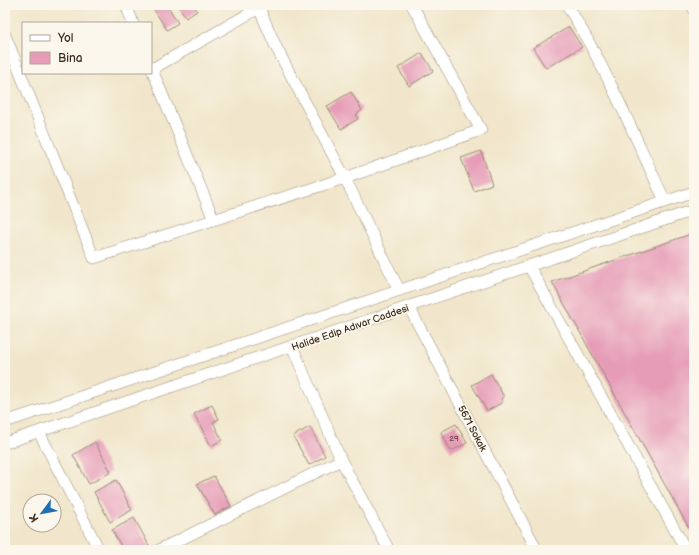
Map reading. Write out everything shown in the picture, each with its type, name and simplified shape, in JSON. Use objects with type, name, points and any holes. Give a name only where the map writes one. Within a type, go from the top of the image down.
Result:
[{"type":"street","points":[[126,5],[133,22]]},
{"type":"street","points":[[5,35],[94,258],[345,178],[482,130],[412,5]]},
{"type":"street","points":[[567,5],[585,34],[618,97],[665,201]]},
{"type":"street","points":[[692,5],[694,10]]},
{"type":"street","points":[[152,67],[262,6],[276,47],[345,178],[399,290]]},
{"type":"street","points":[[152,70],[214,220]]},
{"type":"street","name":"Halide Edip Adıvar Caddesi","points":[[5,422],[694,192]]},
{"type":"street","name":"Halide Edip Adıvar Caddesi","points":[[5,444],[694,210]]},
{"type":"street","points":[[529,266],[686,550]]},
{"type":"street","name":"5671 Sokak","points":[[409,307],[537,550]]},
{"type":"street","points":[[292,346],[341,460],[389,550]]},
{"type":"street","points":[[39,432],[98,550]]},
{"type":"street","points":[[159,550],[341,460]]},
{"type":"building","points":[[151,5],[167,5],[178,23],[167,30]]},
{"type":"building","points":[[178,5],[193,5],[197,11],[186,18]]},
{"type":"building","points":[[569,27],[582,47],[546,68],[533,48]]},
{"type":"building","points":[[422,53],[433,71],[409,86],[398,68]]},
{"type":"building","points":[[351,92],[362,110],[356,115],[358,119],[341,129],[327,106]]},
{"type":"building","points":[[481,151],[492,184],[474,191],[461,158]]},
{"type":"building","points":[[694,233],[694,537],[552,282]]},
{"type":"building","points":[[491,374],[504,397],[501,399],[503,402],[487,411],[472,385]]},
{"type":"building","points":[[212,405],[219,419],[213,422],[222,440],[211,446],[194,414]]},
{"type":"building","points":[[456,424],[467,443],[451,451],[441,432]]},
{"type":"building","points":[[310,427],[325,456],[309,465],[293,436]]},
{"type":"building","points":[[95,442],[111,472],[89,484],[73,455]]},
{"type":"building","points":[[214,476],[231,506],[215,515],[197,484]]},
{"type":"building","points":[[116,480],[132,510],[110,522],[94,492]]},
{"type":"building","points":[[134,518],[150,547],[145,550],[123,550],[112,530]]}]
